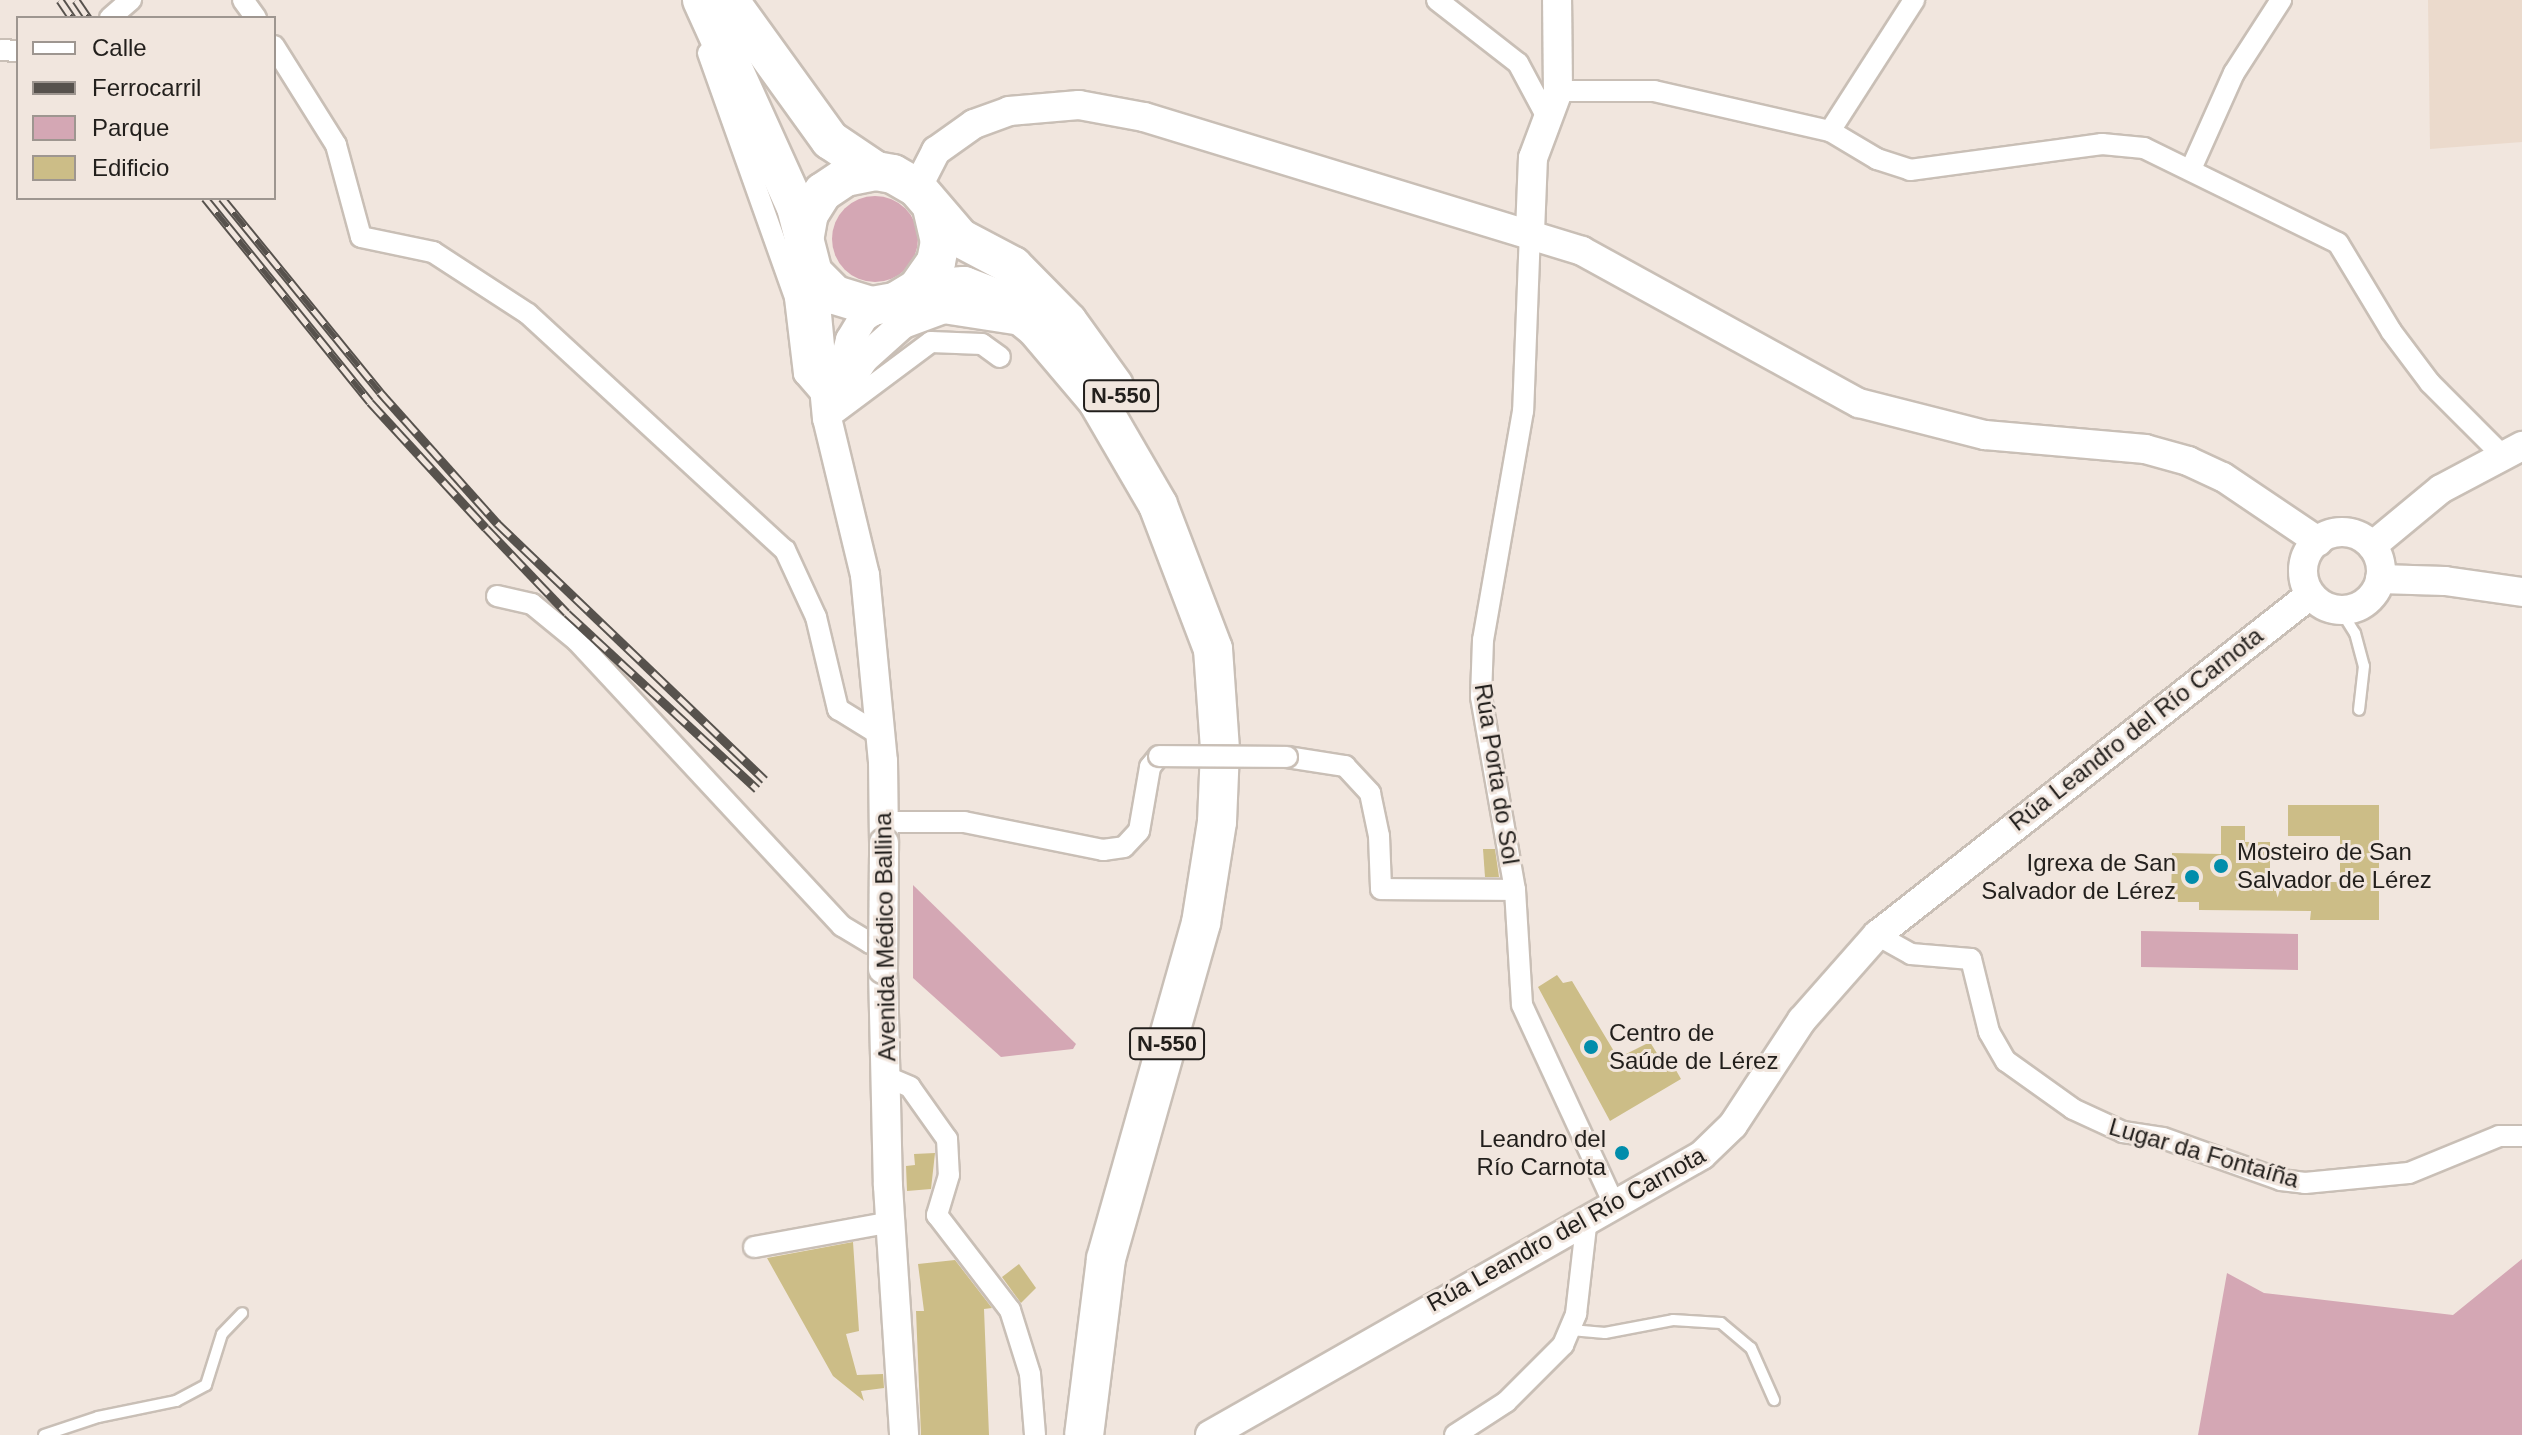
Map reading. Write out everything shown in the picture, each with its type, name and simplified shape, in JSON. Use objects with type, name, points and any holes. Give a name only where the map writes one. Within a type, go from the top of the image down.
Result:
[{"type":"highway","name":"N-550","points":[[713,5],[830,140],[876,171],[924,197],[960,238],[1013,266],[1068,322],[1145,431],[1176,499],[1213,649],[1220,765],[1201,923],[1106,1259],[1084,1435]]},
{"type":"highway","points":[[713,5],[796,207],[809,257],[835,295],[860,305],[881,306]]},
{"type":"highway","points":[[809,257],[809,214],[823,192],[845,177],[876,171]]},
{"type":"highway","points":[[917,289],[936,262],[940,242],[924,197]]},
{"type":"highway","name":"N-550","points":[[881,306],[917,289],[964,286],[1001,300],[1035,327],[1097,400],[1158,505],[1213,649]]},
{"type":"street","points":[[112,16],[131,0]]},
{"type":"street","points":[[1437,0],[1518,63],[1548,119]]},
{"type":"street","points":[[1530,232],[1533,158],[1558,91],[1557,0]]},
{"type":"street","points":[[1830,131],[1914,0]]},
{"type":"street","points":[[2191,169],[2234,73],[2281,0]]},
{"type":"street","points":[[713,5],[704,39],[795,298],[804,374],[831,404]]},
{"type":"street","points":[[276,49],[336,145],[361,237],[433,252],[528,314],[785,550],[816,617],[838,709],[880,735]]},
{"type":"street","points":[[1558,91],[1633,87],[1830,131],[1877,159],[1910,170],[2127,143],[2191,169],[2338,243],[2391,331],[2430,383],[2511,450],[2441,489],[2372,546]]},
{"type":"street","points":[[924,197],[936,151],[974,124],[1045,104],[1079,105],[1144,117],[1530,232],[1624,270],[1807,379],[1859,403],[1985,435],[2145,449],[2188,461],[2223,477],[2318,541]]},
{"type":"street","name":"Rúa Porta do Sol","points":[[1530,232],[1523,411],[1480,667],[1484,727],[1515,890],[1522,1005],[1613,1202]]},
{"type":"street","name":"Avenida Médico Ballina","points":[[809,257],[834,444],[865,575],[880,735],[891,1222],[904,1435]]},
{"type":"street","name":"Avenida Médico Ballina","points":[[831,404],[850,340],[863,318],[881,306]]},
{"type":"street","points":[[831,404],[864,359],[903,324],[944,309],[994,313],[1035,327]]},
{"type":"street","points":[[831,404],[931,342],[982,344],[1000,357]]},
{"type":"street","points":[[2340,532],[2372,546],[2380,579],[2366,602],[2341,611],[2310,595],[2302,572],[2318,541],[2340,532]]},
{"type":"street","points":[[2380,579],[2445,581],[2522,592]]},
{"type":"street","name":"Rúa Leandro del Río Carnota","points":[[1210,1435],[1613,1202],[1683,1167],[1718,1141],[1802,1020],[1877,935],[2310,595]]},
{"type":"street","points":[[497,596],[532,604],[577,641],[842,926],[870,943],[883,956]]},
{"type":"street","points":[[884,832],[964,822],[1103,850],[1124,847],[1139,831],[1150,767],[1159,756],[1287,757],[1345,766],[1370,793],[1379,836],[1381,889],[1515,890]]},
{"type":"street","name":"Lugar da Fontaíña","points":[[1877,935],[1911,954],[1971,959],[1989,1032],[2006,1061],[2073,1109],[2123,1132],[2163,1138],[2281,1180],[2305,1183],[2409,1173],[2499,1136],[2522,1136]]},
{"type":"street","points":[[887,1077],[910,1087],[947,1139],[949,1175],[937,1215],[941,1226],[1010,1310],[1030,1374],[1035,1435]]},
{"type":"street","points":[[1455,1435],[1528,1383],[1571,1330],[1587,1217]]},
{"type":"street","points":[[754,1247],[891,1222]]},
{"type":"lane","points":[[2341,611],[2355,633],[2364,666],[2359,710]]},
{"type":"lane","points":[[44,1435],[98,1417],[176,1401],[206,1385],[222,1334],[242,1313]]},
{"type":"lane","points":[[1571,1330],[1605,1333],[1673,1320],[1721,1323],[1751,1348],[1774,1400]]},
{"type":"shaded area","points":[[2428,0],[2522,0],[2522,142],[2430,149]]},
{"type":"green space","points":[[867,196],[883,196],[906,208],[915,222],[918,239],[915,256],[906,270],[883,282],[867,282],[851,275],[839,263],[832,247],[832,231],[839,215],[851,203]]},
{"type":"green space","points":[[913,885],[1076,1044],[1073,1049],[1001,1057],[913,978]]},
{"type":"green space","points":[[2141,931],[2298,934],[2298,970],[2141,967]]},
{"type":"green space","points":[[2522,1259],[2522,1435],[2198,1435],[2227,1273],[2264,1293],[2453,1315]]},
{"type":"building","name":"Mosteiro de San Salvador de Lérez","points":[[2288,805],[2379,805],[2379,920],[2310,920],[2311,911],[2199,910],[2199,902],[2171,902],[2172,853],[2221,854],[2221,826],[2245,826],[2245,842],[2270,842],[2270,876],[2289,877],[2289,882],[2340,882],[2340,836],[2288,836]]},
{"type":"building","points":[[1483,849],[1495,849],[1499,877],[1485,877]]},
{"type":"building","name":"Centro de Saúde de Lérez","points":[[1557,975],[1563,983],[1572,981],[1618,1058],[1650,1042],[1658,1055],[1665,1051],[1681,1079],[1610,1121],[1538,987]]},
{"type":"building","points":[[935,1153],[931,1189],[907,1191],[906,1166],[915,1165],[914,1154]]},
{"type":"building","points":[[853,1242],[859,1331],[846,1334],[857,1375],[883,1374],[884,1388],[861,1391],[864,1401],[833,1376],[767,1258]]},
{"type":"building","points":[[955,1260],[992,1308],[984,1309],[989,1435],[921,1435],[916,1311],[924,1311],[918,1264]]},
{"type":"building","points":[[1019,1264],[1036,1288],[1021,1303],[1002,1277]]},
{"type":"railway","points":[[60,0],[71,16]]},
{"type":"railway","points":[[76,0],[87,16]]},
{"type":"railway","points":[[207,200],[370,402],[486,528],[567,613],[757,789]]},
{"type":"railway","points":[[224,200],[380,392],[497,523],[765,780]]},
{"type":"place","name":"Mosteiro de San Salvador de Lérez","points":[[2221,866]]},
{"type":"place","name":"Igrexa de San Salvador de Lérez","points":[[2192,877]]},
{"type":"place","name":"Centro de Saúde de Lérez","points":[[1591,1047]]},
{"type":"place","name":"Leandro del Río Carnota","points":[[1622,1153]]}]
